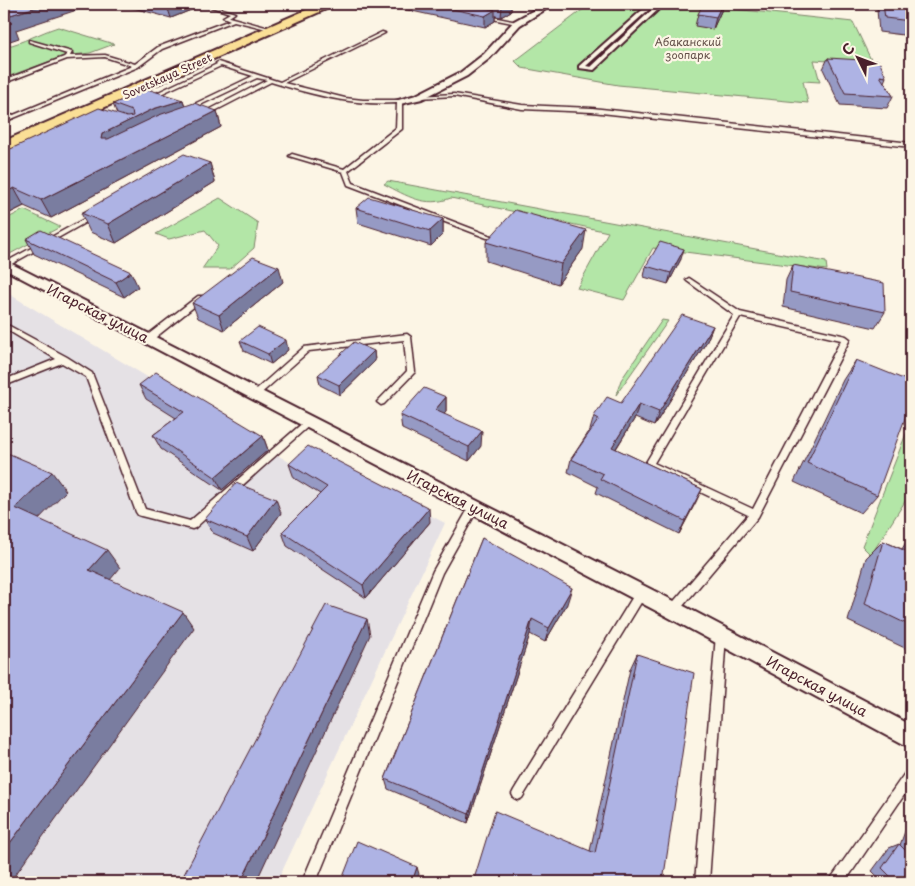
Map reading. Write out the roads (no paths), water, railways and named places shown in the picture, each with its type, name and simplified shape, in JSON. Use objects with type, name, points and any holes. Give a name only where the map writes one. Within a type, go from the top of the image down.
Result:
[{"type":"main road","name":"Sovetskaya Street","points":[[4,147],[74,120],[206,58],[329,4]]},
{"type":"street","points":[[400,101],[419,97],[464,74],[487,56],[517,23],[550,4]]},
{"type":"street","points":[[652,4],[581,67],[592,69],[661,4]]},
{"type":"street","name":"Игарская улица","points":[[5,264],[308,423],[641,593],[911,737]]},
{"type":"lane","points":[[204,4],[233,13],[225,17],[271,29]]},
{"type":"lane","points":[[481,15],[517,23]]},
{"type":"lane","points":[[5,119],[136,66],[160,48],[234,19]]},
{"type":"lane","points":[[282,82],[383,33]]},
{"type":"lane","points":[[31,41],[70,52],[66,58]]},
{"type":"lane","points":[[4,82],[66,58],[105,56],[136,66]]},
{"type":"lane","points":[[206,58],[257,76],[350,101],[377,103],[400,101],[398,129],[345,171]]},
{"type":"lane","points":[[145,99],[221,64]]},
{"type":"lane","points":[[194,106],[257,76]]},
{"type":"lane","points":[[201,116],[271,80]]},
{"type":"lane","points":[[419,97],[454,95],[522,107],[592,110],[911,145]]},
{"type":"lane","points":[[292,156],[345,171]]},
{"type":"lane","points":[[345,171],[350,184],[489,237]]},
{"type":"lane","points":[[5,264],[98,214]]},
{"type":"lane","points":[[673,610],[756,514],[846,339],[738,314],[689,280]]},
{"type":"lane","points":[[148,339],[208,294]]},
{"type":"lane","points":[[738,314],[650,464],[756,514]]},
{"type":"lane","points":[[4,325],[89,374],[141,512],[192,525],[308,423]]},
{"type":"lane","points":[[254,395],[307,349],[407,337],[411,372],[381,402]]},
{"type":"lane","points":[[4,383],[64,360]]},
{"type":"lane","points":[[309,882],[438,571],[474,507]]},
{"type":"lane","points":[[518,794],[641,593]]},
{"type":"lane","points":[[702,882],[721,635]]},
{"type":"lane","points":[[837,882],[911,774]]},
{"type":"park label","name":"Абаканский зоопарк","points":[[688,47]]}]
